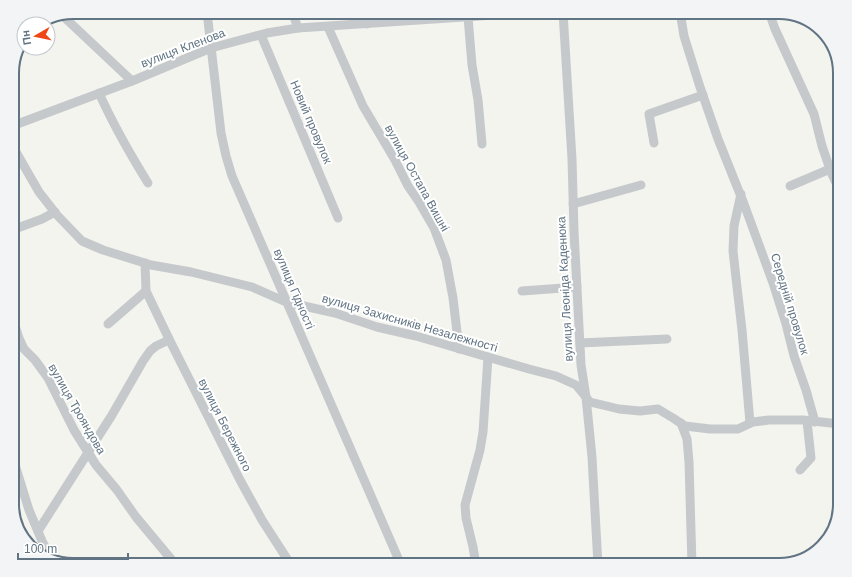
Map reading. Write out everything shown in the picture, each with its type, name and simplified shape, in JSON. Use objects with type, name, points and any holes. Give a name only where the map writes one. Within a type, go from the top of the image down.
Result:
[{"type":"street","name":"вулиця Гідності","points":[[208,19],[221,134],[232,176],[398,558]]},
{"type":"street","points":[[295,19],[298,28]]},
{"type":"street","points":[[367,19],[367,24]]},
{"type":"street","name":"вулиця Кленова","points":[[19,123],[132,81],[211,48],[261,35],[298,28],[439,19]]},
{"type":"street","points":[[468,19],[472,65],[478,100],[482,144]]},
{"type":"street","name":"вулиця Леоніда Каденюка","points":[[563,19],[572,151],[574,231],[581,365],[592,457],[598,558]]},
{"type":"street","name":"Середній провулок","points":[[681,19],[684,36],[703,95],[718,139],[741,194],[780,304],[794,356],[806,390],[811,421],[811,458],[800,470]]},
{"type":"street","points":[[771,19],[814,114],[822,146],[833,176]]},
{"type":"street","points":[[67,20],[132,81]]},
{"type":"street","name":"вулиця Остапа Вишні","points":[[328,27],[363,106],[395,160],[408,186],[420,202],[434,228],[446,260],[453,298],[459,349]]},
{"type":"street","name":"Новий провулок","points":[[261,35],[338,218]]},
{"type":"street","points":[[99,93],[114,125],[148,183]]},
{"type":"street","points":[[654,143],[650,114],[703,95]]},
{"type":"street","name":"вулиця Захисників Незалежності","points":[[19,158],[39,192],[55,212],[82,240],[103,250],[152,265],[191,272],[252,287],[286,302],[335,313],[377,327],[416,336],[556,376],[576,385],[590,402],[619,409],[640,411],[658,409],[685,426],[710,429],[738,429],[753,422],[769,420],[833,423]]},
{"type":"street","points":[[790,186],[830,169]]},
{"type":"street","points":[[573,204],[641,184]]},
{"type":"street","points":[[741,194],[734,226],[733,251],[750,423]]},
{"type":"street","points":[[19,227],[42,219],[55,212]]},
{"type":"street","name":"вулиця Бережного","points":[[145,263],[146,291],[169,340],[240,480],[262,520],[286,558]]},
{"type":"street","points":[[522,292],[577,286]]},
{"type":"street","points":[[108,324],[146,291]]},
{"type":"street","points":[[580,343],[667,339]]},
{"type":"street","name":"вулиця Трояндова","points":[[19,340],[24,349],[35,360],[48,378],[74,430],[96,465],[170,558]]},
{"type":"street","points":[[38,531],[112,415],[143,361],[150,351],[156,346],[169,340]]},
{"type":"street","points":[[475,558],[466,518],[465,505],[480,450],[483,432],[488,357]]},
{"type":"street","points":[[681,423],[687,439],[689,462],[692,558]]},
{"type":"street","points":[[19,478],[29,510],[48,551]]},
{"type":"shaded area","points":[[374,19],[444,19],[374,24]]}]
